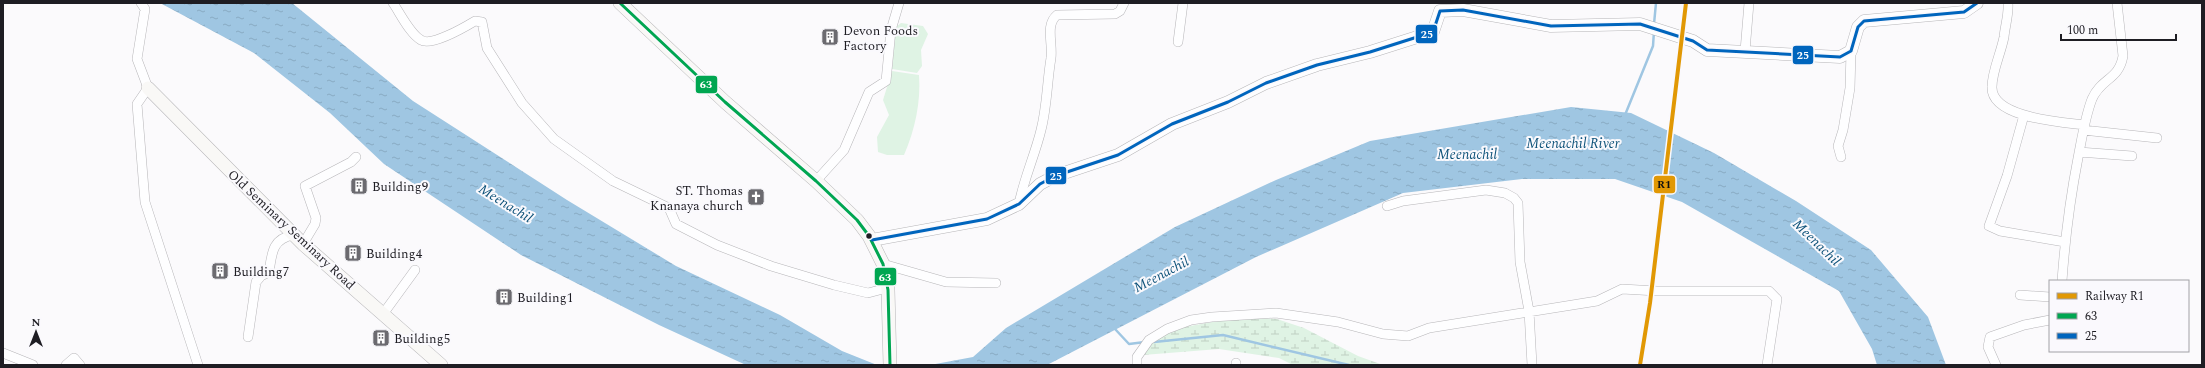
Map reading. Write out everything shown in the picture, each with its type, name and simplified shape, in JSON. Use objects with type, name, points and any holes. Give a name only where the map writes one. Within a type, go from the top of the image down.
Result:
[{"type":"main road","points":[[620,3],[725,102],[816,181],[857,220],[872,240],[883,264],[888,289],[890,365]]},
{"type":"main road","name":"Old Seminary Seminary Road","points":[[148,88],[303,244],[442,365]]},
{"type":"street","points":[[140,3],[145,9],[137,59],[148,88],[137,104],[145,202],[198,365]]},
{"type":"street","points":[[393,3],[406,23],[421,40],[430,42],[475,21],[482,22],[487,48],[522,102],[554,139],[613,181],[669,208],[676,224],[717,245],[772,266],[834,285],[868,293],[888,289]]},
{"type":"street","points":[[816,181],[844,150],[869,92],[886,81],[891,30],[899,3]]},
{"type":"street","points":[[1019,204],[1023,184],[1041,131],[1052,49],[1050,25],[1052,19],[1057,15],[1115,14],[1120,11],[1124,3]]},
{"type":"street","points":[[1178,42],[1183,3]]},
{"type":"street","points":[[1745,51],[1749,3]]},
{"type":"street","points":[[1841,157],[1838,146],[1843,130],[1850,88],[1851,51],[1858,27],[1864,21],[1964,12],[1977,3]]},
{"type":"street","points":[[2008,3],[2001,54],[1992,87],[1993,97],[2000,105],[2024,115],[2084,128],[2157,138]]},
{"type":"street","points":[[2062,280],[2067,212],[2084,128],[2096,92],[2120,69],[2123,56],[2117,3]]},
{"type":"street","points":[[872,240],[987,219],[1019,204],[1040,184],[1055,176],[1118,155],[1172,124],[1228,102],[1266,82],[1317,65],[1370,52],[1433,32],[1440,7],[1551,26],[1626,23],[1653,27],[1693,41],[1707,50],[1840,57],[1851,51]]},
{"type":"street","points":[[2024,115],[2007,176],[1989,226],[2000,231],[2065,242]]},
{"type":"street","points":[[2079,152],[2132,156]]},
{"type":"street","points":[[303,244],[315,224],[316,218],[305,186],[351,162],[356,157]]},
{"type":"street","points":[[1387,206],[1403,202],[1486,190],[1505,193],[1514,198],[1518,203],[1520,262],[1529,311],[1532,365]]},
{"type":"street","points":[[248,337],[256,282],[261,276],[269,272],[270,260],[278,240],[293,234]]},
{"type":"street","points":[[883,264],[946,282],[996,283]]},
{"type":"street","points":[[383,314],[415,270]]},
{"type":"street","points":[[1137,361],[1149,340],[1167,329],[1191,320],[1253,313],[1276,313],[1338,322],[1383,334],[1408,336],[1429,328],[1597,301],[1622,289],[1656,291],[1768,290],[1778,299],[1767,365]]},
{"type":"street","points":[[2020,295],[2049,297]]},
{"type":"street","points":[[1996,365],[1988,347],[1990,337],[2024,326],[2049,320]]},
{"type":"street","points":[[3,353],[33,365]]},
{"type":"street","points":[[66,365],[74,358],[80,365]]},
{"type":"green space","points":[[901,23],[923,26],[928,34],[921,50],[922,66],[917,73],[892,69],[896,27]]},
{"type":"green space","points":[[892,71],[919,75],[918,106],[911,136],[904,155],[887,155],[878,152],[877,137],[889,115],[883,100]]},
{"type":"green space","points":[[1240,317],[1277,319],[1304,328],[1358,356],[1383,365],[1293,365],[1279,358],[1219,349],[1143,355],[1150,341],[1179,328]]},
{"type":"water","name":"Meenachil","points":[[160,3],[292,3],[413,101],[567,200],[676,266],[780,315],[842,351],[877,365],[746,365],[659,325],[521,255],[384,164],[330,113],[254,53]]},
{"type":"water","name":"Meenachil River","points":[[1571,107],[1631,113],[1714,153],[1796,201],[1871,250],[1928,317],[1946,365],[1877,365],[1872,349],[1839,291],[1682,202],[1615,179],[1522,179],[1403,193],[1256,257],[1047,365],[930,365],[973,357],[1006,328],[1175,227],[1276,180],[1370,141]]},
{"type":"waterway","points":[[1654,24],[1656,3]]},
{"type":"waterway","points":[[1625,115],[1653,46],[1654,31]]},
{"type":"waterway","points":[[1115,329],[1129,344],[1145,342]]},
{"type":"waterway","points":[[1154,342],[1223,335],[1349,365]]},
{"type":"railway","points":[[1640,365],[1650,303],[1686,3]]},
{"type":"rail line","name":"R1","points":[[1640,365],[1650,303],[1686,3]]},
{"type":"transit line","name":"63","points":[[620,3],[725,102],[816,181],[857,220],[869,236],[883,264],[888,290],[890,365]]},
{"type":"transit line","name":"25","points":[[872,240],[987,219],[1019,204],[1040,184],[1055,176],[1118,155],[1172,124],[1228,102],[1266,83],[1317,65],[1370,52],[1433,32],[1440,11],[1463,10],[1551,26],[1640,24],[1693,41],[1707,50],[1840,57],[1851,51],[1858,27],[1864,21],[1964,12],[1977,3]]},
{"type":"place","name":"Devon Foods Factory","points":[[830,37]]},
{"type":"place","name":"Building9","points":[[359,186]]},
{"type":"place","name":"ST. Thomas Knanaya church","points":[[756,197]]},
{"type":"place","name":"Building4","points":[[353,253]]},
{"type":"place","name":"Building7","points":[[220,271]]},
{"type":"place","name":"Building1","points":[[504,297]]},
{"type":"place","name":"Building5","points":[[381,338]]}]
